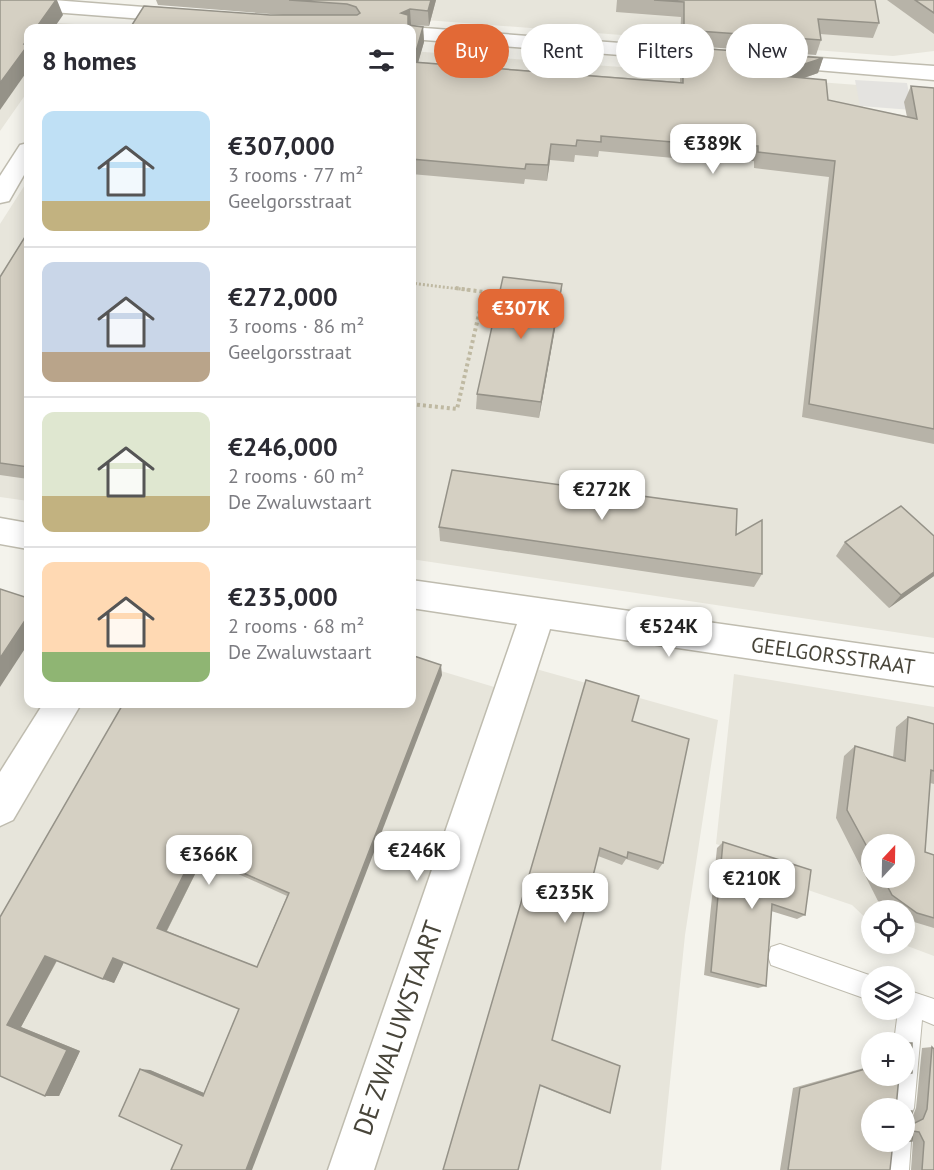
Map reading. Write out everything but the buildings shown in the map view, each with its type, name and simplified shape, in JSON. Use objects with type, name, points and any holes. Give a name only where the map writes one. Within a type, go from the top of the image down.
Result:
[{"type":"street","points":[[0,2],[110,13],[206,18]]},
{"type":"street","points":[[416,33],[934,73]]},
{"type":"street","points":[[0,195],[24,156]]},
{"type":"street","points":[[0,531],[24,535]]},
{"type":"street","name":"GEELGORSSTRAAT","points":[[416,595],[934,670]]},
{"type":"street","name":"DE ZWALUWSTAART","points":[[351,1170],[538,613]]},
{"type":"street","points":[[0,807],[61,708]]},
{"type":"lane","points":[[780,956],[861,985]]},
{"type":"lane","points":[[911,1032],[916,1006]]},
{"type":"lane","points":[[895,1170],[897,1152]]},
{"type":"path","points":[[416,284],[484,292],[457,409],[416,405]]},
{"type":"shaded area","points":[[0,0],[27,21],[75,24],[24,24],[24,97],[0,131]]},
{"type":"shaded area","points":[[166,0],[934,0],[934,51],[893,56],[808,49],[808,24],[726,24],[726,43],[714,42],[714,24],[616,24],[616,35],[604,34],[604,24],[521,24],[521,27],[509,26],[509,24],[478,24]]},
{"type":"shaded area","points":[[416,51],[434,53],[434,78],[509,78],[509,58],[521,59],[521,78],[604,78],[604,66],[616,67],[616,78],[714,78],[714,74],[726,75],[726,78],[766,78],[858,85],[864,111],[905,115],[907,124],[934,126],[934,638],[416,560]]},
{"type":"shaded area","points":[[855,80],[907,83],[912,110],[860,106]]},
{"type":"shaded area","points":[[24,186],[24,500],[0,497],[0,224]]},
{"type":"shaded area","points":[[0,593],[24,601],[24,708],[416,708],[416,664],[527,697],[536,669],[718,720],[685,935],[661,1170],[0,1170]]},
{"type":"shaded area","points":[[734,674],[934,707],[934,956],[915,949],[915,900],[861,900],[861,914],[852,905],[805,889],[807,872],[716,844]]}]
